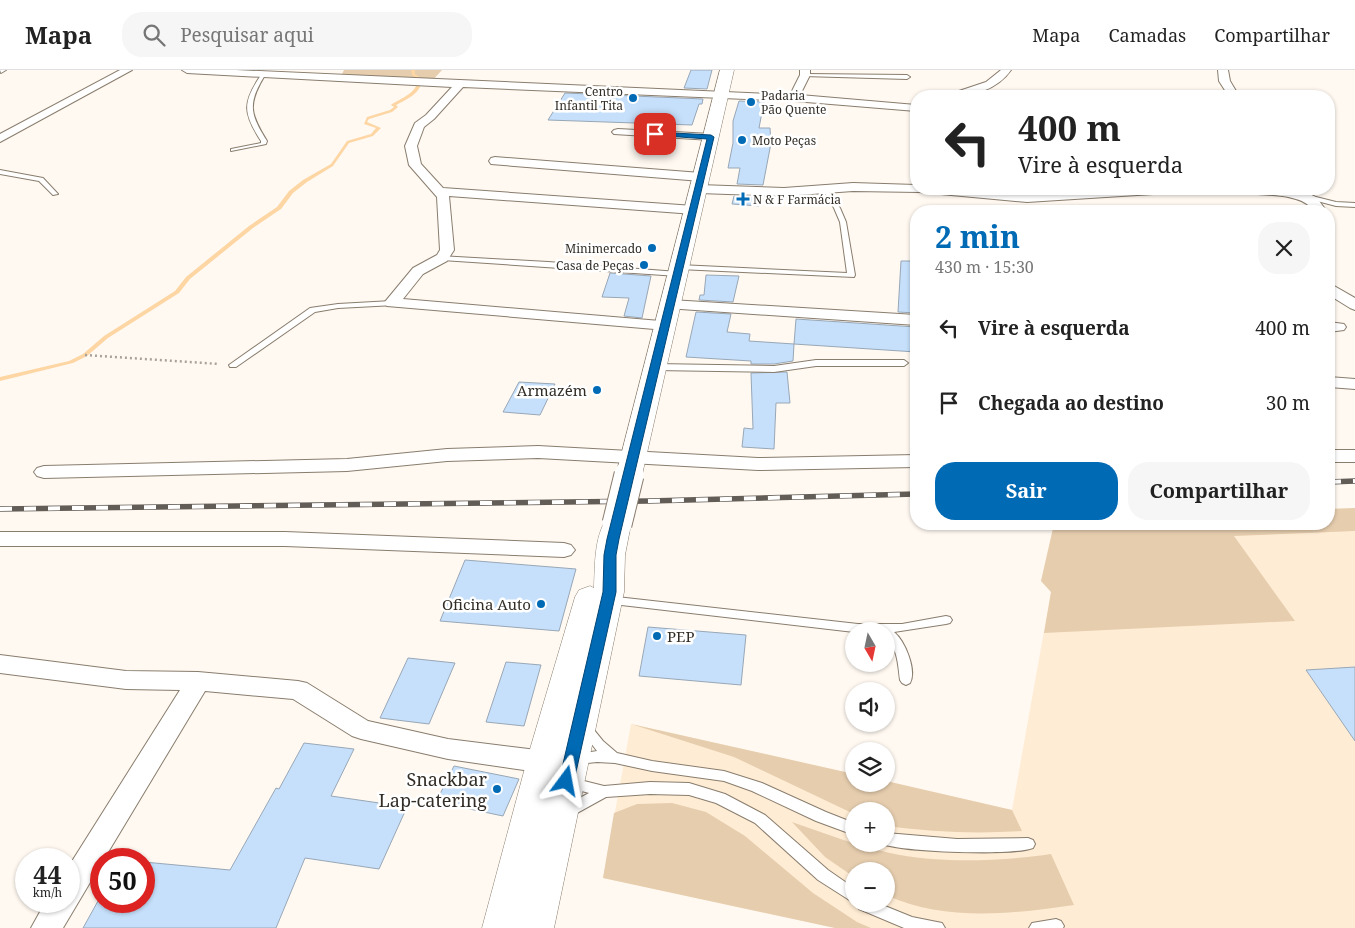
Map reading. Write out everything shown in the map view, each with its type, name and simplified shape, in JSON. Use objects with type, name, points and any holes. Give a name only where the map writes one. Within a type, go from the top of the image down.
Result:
[{"type":"main road","points":[[503,928],[555,767],[584,700],[609,592],[614,540],[727,70]]},
{"type":"main road","points":[[533,928],[556,829],[555,767],[592,590],[614,540]]},
{"type":"street","points":[[0,139],[127,70]]},
{"type":"street","points":[[187,70],[473,85],[794,98],[910,107]]},
{"type":"street","points":[[974,90],[990,85],[1003,75],[1006,70]]},
{"type":"street","points":[[1223,70],[1222,74],[1229,90]]},
{"type":"street","points":[[794,98],[805,72]]},
{"type":"street","points":[[473,85],[482,75]]},
{"type":"street","points":[[392,303],[418,271],[442,258],[447,250],[443,196],[415,165],[411,146],[419,125],[430,117],[460,84]]},
{"type":"street","points":[[891,105],[910,103]]},
{"type":"street","points":[[618,132],[711,137]]},
{"type":"street","points":[[495,161],[784,192],[853,187],[910,189]]},
{"type":"street","points":[[441,192],[694,210]]},
{"type":"street","points":[[993,195],[1043,197],[1074,195]]},
{"type":"street","points":[[1301,195],[1316,205]]},
{"type":"street","points":[[1005,196],[1013,205]]},
{"type":"street","points":[[1335,292],[1355,305]]},
{"type":"street","points":[[392,303],[666,325]]},
{"type":"street","points":[[670,305],[910,320]]},
{"type":"street","points":[[1335,382],[1355,384]]},
{"type":"street","points":[[44,472],[347,465],[447,455],[538,452],[631,466],[661,460],[758,464],[910,461]]},
{"type":"street","points":[[1335,456],[1355,456]]},
{"type":"street","points":[[0,539],[285,540],[564,550]]},
{"type":"street","points":[[0,664],[126,680],[198,680],[298,690],[361,729],[448,749],[555,767]]},
{"type":"street","points":[[80,873],[198,680]]},
{"type":"street","points":[[46,928],[55,913]]},
{"type":"lane","points":[[805,72],[907,78]]},
{"type":"lane","points":[[232,150],[260,146],[264,141],[249,119],[248,108],[254,87],[263,75]]},
{"type":"lane","points":[[0,172],[41,179],[56,194]]},
{"type":"lane","points":[[442,258],[679,271],[847,277],[851,275],[843,222],[838,208],[825,189]]},
{"type":"lane","points":[[1306,195],[1336,204],[1355,205]]},
{"type":"lane","points":[[233,365],[313,310],[338,306],[392,303]]},
{"type":"lane","points":[[655,367],[774,369],[816,362],[904,364]]},
{"type":"lane","points":[[607,600],[845,627]]},
{"type":"lane","points":[[895,629],[946,620]]},
{"type":"lane","points":[[895,638],[902,650],[906,680]]},
{"type":"lane","points":[[584,700],[586,731],[613,757]]},
{"type":"lane","points":[[555,767],[590,756],[613,757],[653,766],[724,776],[769,792],[845,825]]},
{"type":"lane","points":[[555,767],[604,792]]},
{"type":"lane","points":[[556,829],[572,809],[604,792],[650,788],[689,789],[720,798],[760,818],[823,875],[845,890]]},
{"type":"lane","points":[[895,840],[961,846],[1028,844]]},
{"type":"lane","points":[[883,912],[911,924],[938,928]]},
{"type":"lane","points":[[1037,928],[1056,926]]},
{"type":"path","points":[[85,355],[233,365]]},
{"type":"shaded area","points":[[344,70],[442,70],[432,81],[341,76]]},
{"type":"shaded area","points":[[1355,508],[1355,928],[835,928],[603,878],[631,724],[845,772],[845,792],[895,792],[895,783],[1012,810],[1051,592],[1041,581],[1053,530],[1335,530],[1335,509]]},
{"type":"shaded area","points":[[1355,508],[1355,531],[1234,536],[1295,621],[1044,633],[1051,592],[1041,581],[1053,530],[1335,530],[1335,509]]},
{"type":"shaded area","points":[[631,724],[845,772],[845,792],[895,792],[895,783],[1012,810],[1022,831],[954,832],[895,827],[895,802],[845,802],[845,810],[734,757]]},
{"type":"shaded area","points":[[672,803],[706,812],[745,836],[813,893],[857,922],[871,928],[835,928],[603,878],[614,813],[637,804]]},
{"type":"shaded area","points":[[792,822],[845,840],[845,852],[886,852],[928,859],[949,860],[1013,858],[1051,854],[1074,905],[1027,911],[979,914],[932,909],[908,904],[895,899],[895,862],[845,862],[845,871],[825,857]]},
{"type":"building","points":[[691,70],[712,70],[707,89],[684,88]]},
{"type":"building","points":[[565,93],[703,99],[702,104],[699,104],[692,125],[548,120]]},
{"type":"building","points":[[739,101],[764,102],[759,128],[770,128],[771,143],[763,185],[737,184],[740,168],[728,168],[733,143],[733,121]]},
{"type":"building","points":[[734,196],[760,197],[759,206],[732,204]]},
{"type":"building","points":[[901,261],[910,261],[910,313],[898,312]]},
{"type":"building","points":[[610,273],[651,276],[642,318],[624,316],[629,298],[602,297]]},
{"type":"building","points":[[706,275],[739,276],[733,302],[699,300],[700,295],[704,295]]},
{"type":"building","points":[[696,312],[731,314],[727,332],[750,334],[749,341],[794,344],[793,361],[774,364],[751,364],[751,361],[686,357]]},
{"type":"building","points":[[796,319],[910,327],[910,352],[794,344]]},
{"type":"building","points":[[787,372],[790,403],[776,403],[774,449],[742,447],[744,428],[753,429],[751,373]]},
{"type":"building","points":[[519,382],[555,384],[540,415],[503,412]]},
{"type":"building","points":[[465,560],[576,569],[559,631],[440,621]]},
{"type":"building","points":[[648,627],[746,635],[741,685],[639,676]]},
{"type":"building","points":[[408,658],[455,663],[429,724],[380,718]]},
{"type":"building","points":[[506,662],[541,665],[524,726],[486,722]]},
{"type":"building","points":[[1355,667],[1355,741],[1306,670]]},
{"type":"building","points":[[304,743],[354,749],[331,796],[407,807],[379,869],[305,858],[276,928],[83,928],[91,913],[155,913],[155,863],[230,870],[276,788],[279,789]]},
{"type":"building","points":[[454,766],[519,779],[503,816],[436,802]]},
{"type":"waterway","points":[[0,379],[71,362],[85,355],[106,337],[177,292],[188,278],[251,227],[279,208],[291,192],[332,165],[348,142],[372,135],[379,128],[365,123],[368,118],[391,111],[396,107],[393,105],[411,95],[418,88],[420,79],[413,74],[413,70]]},
{"type":"railway","points":[[1335,482],[1355,481]]},
{"type":"railway","points":[[0,509],[649,501],[910,494]]},
{"type":"place","name":"Centro Infantil Tita","points":[[633,98]]},
{"type":"place","name":"Padaria Pão Quente","points":[[751,102]]},
{"type":"place","name":"Moto Peças","points":[[742,140]]},
{"type":"place","name":"N & F Farmácia","points":[[743,199]]},
{"type":"place","name":"Minimercado","points":[[652,248]]},
{"type":"place","name":"Casa de Peças","points":[[644,265]]},
{"type":"place","name":"Armazém","points":[[597,390]]},
{"type":"place","name":"Oficina Auto","points":[[541,604]]},
{"type":"place","name":"PEP","points":[[657,636]]},
{"type":"place","name":"Snackbar Lap-catering","points":[[497,789]]},
{"type":"route","points":[[566,781],[609,592],[610,555],[613,539],[711,137],[655,134]]}]
